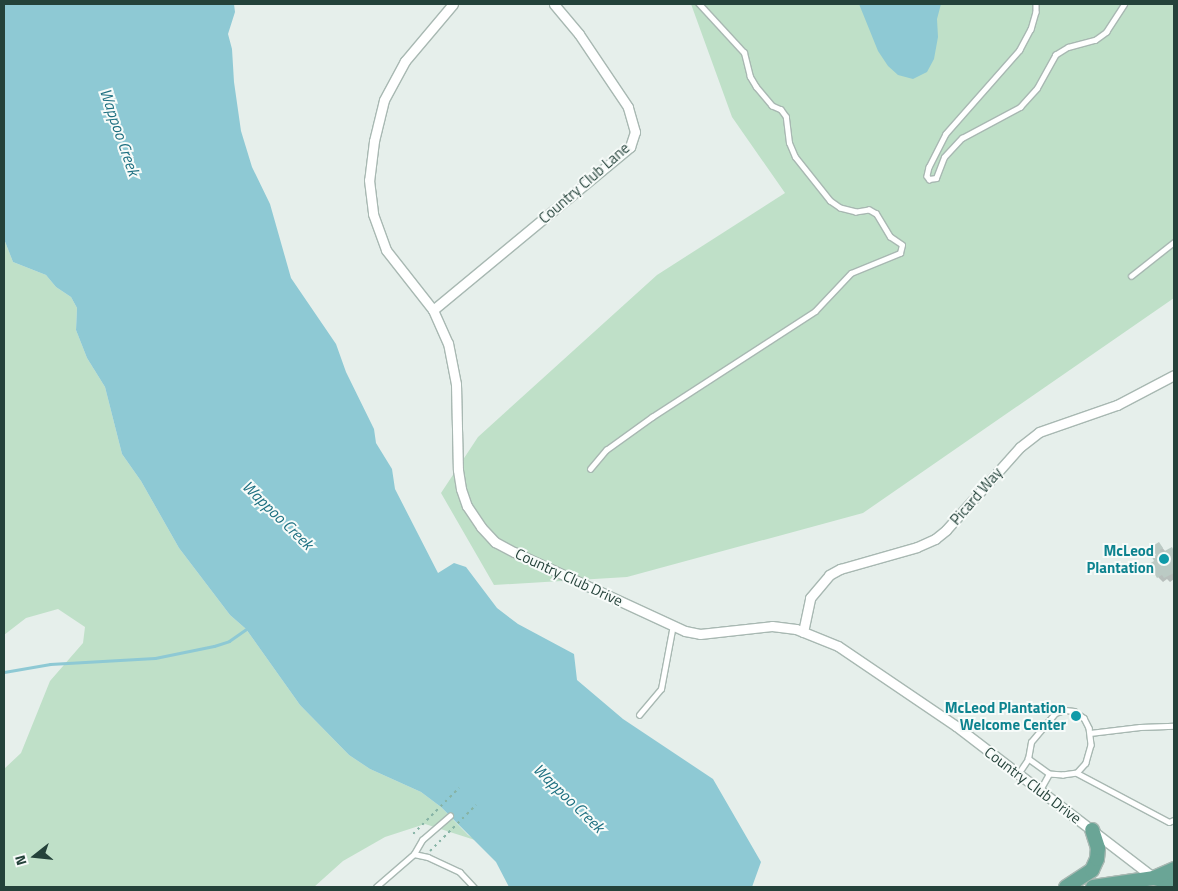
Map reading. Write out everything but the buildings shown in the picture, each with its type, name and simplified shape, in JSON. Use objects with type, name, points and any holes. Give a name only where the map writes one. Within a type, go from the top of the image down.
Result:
[{"type":"main road","points":[[1066,887],[1092,870],[1097,859],[1098,848],[1092,830]]},
{"type":"main road","points":[[1093,887],[1154,878],[1174,868]]},
{"type":"main road","points":[[1154,878],[1174,882]]},
{"type":"street","name":"Country Club Drive","points":[[453,4],[405,61],[384,100],[374,141],[369,180],[373,214],[386,250],[433,310],[448,343],[456,384],[458,470],[461,489],[468,506],[481,527],[495,542],[514,552],[673,625],[700,634],[772,626],[803,632],[838,646],[956,726],[1154,878]]},
{"type":"street","name":"Country Club Lane","points":[[433,310],[630,147],[635,132],[628,107],[580,34],[554,4]]},
{"type":"street","name":"Picard Way","points":[[803,632],[810,598],[829,574],[840,569],[917,547],[935,539],[946,530],[1020,447],[1039,432],[1117,405],[1174,375]]},
{"type":"lane","points":[[590,469],[606,450],[652,417],[815,311],[851,274],[900,253],[902,245],[890,237],[876,214],[869,210],[856,212],[840,208],[830,202],[795,157],[789,143],[786,117],[780,110],[772,106],[756,87],[750,76],[744,53],[699,4]]},
{"type":"lane","points":[[1036,4],[1036,12],[1031,29],[1020,50],[946,134],[929,168],[927,176],[929,179],[936,178],[944,157],[962,138],[1020,107],[1037,88],[1055,55],[1068,47],[1095,40],[1106,32],[1124,4]]},
{"type":"lane","points":[[1131,276],[1174,242]]},
{"type":"lane","points":[[639,715],[661,689],[673,625]]},
{"type":"lane","points":[[1018,774],[1028,759],[1031,742],[1041,727],[1055,713],[1065,710],[1074,712],[1084,718],[1090,733],[1090,745],[1086,763],[1077,773]]},
{"type":"lane","points":[[1090,733],[1140,727],[1174,726]]},
{"type":"lane","points":[[1028,759],[1049,774],[1077,773],[1169,822],[1174,820]]},
{"type":"lane","points":[[1040,790],[1049,774]]},
{"type":"lane","points":[[376,887],[414,854],[422,840],[450,816]]},
{"type":"lane","points":[[414,854],[428,857],[460,872],[474,887]]},
{"type":"path","points":[[413,834],[459,788]]},
{"type":"path","points":[[430,851],[476,805]]},
{"type":"green space","points":[[691,4],[1174,4],[1174,298],[863,513],[627,577],[494,585],[441,493],[478,437],[657,275],[785,193],[732,117]]},
{"type":"green space","points":[[4,239],[13,262],[46,275],[56,287],[71,297],[77,308],[76,330],[87,358],[105,387],[122,454],[141,481],[179,548],[230,615],[246,629],[300,705],[349,755],[370,769],[421,792],[441,807],[468,835],[478,841],[425,824],[385,837],[343,861],[314,887],[4,887],[4,769],[21,753],[50,681],[83,643],[85,627],[58,609],[26,618],[4,635]]},
{"type":"water","name":"Wappoo Creek","points":[[4,4],[234,4],[235,12],[228,34],[232,49],[234,82],[241,131],[252,167],[270,204],[291,278],[336,344],[346,372],[374,429],[376,443],[392,469],[395,489],[438,573],[454,563],[466,567],[497,608],[518,624],[574,654],[577,680],[623,719],[713,779],[761,862],[752,887],[509,887],[496,862],[441,807],[421,792],[370,769],[349,755],[300,705],[246,629],[230,615],[179,548],[141,481],[122,454],[105,387],[87,358],[76,330],[77,308],[71,297],[56,287],[46,275],[13,262],[4,239]]},
{"type":"water","points":[[859,4],[941,4],[937,19],[938,37],[934,59],[927,72],[913,79],[898,75],[888,66],[878,51]]},
{"type":"waterway","points":[[4,672],[50,664],[155,658],[214,646],[229,641],[246,629]]},
{"type":"place","name":"McLeod Plantation","points":[[1164,559]]},
{"type":"place","name":"McLeod Plantation Welcome Center","points":[[1076,716]]}]
